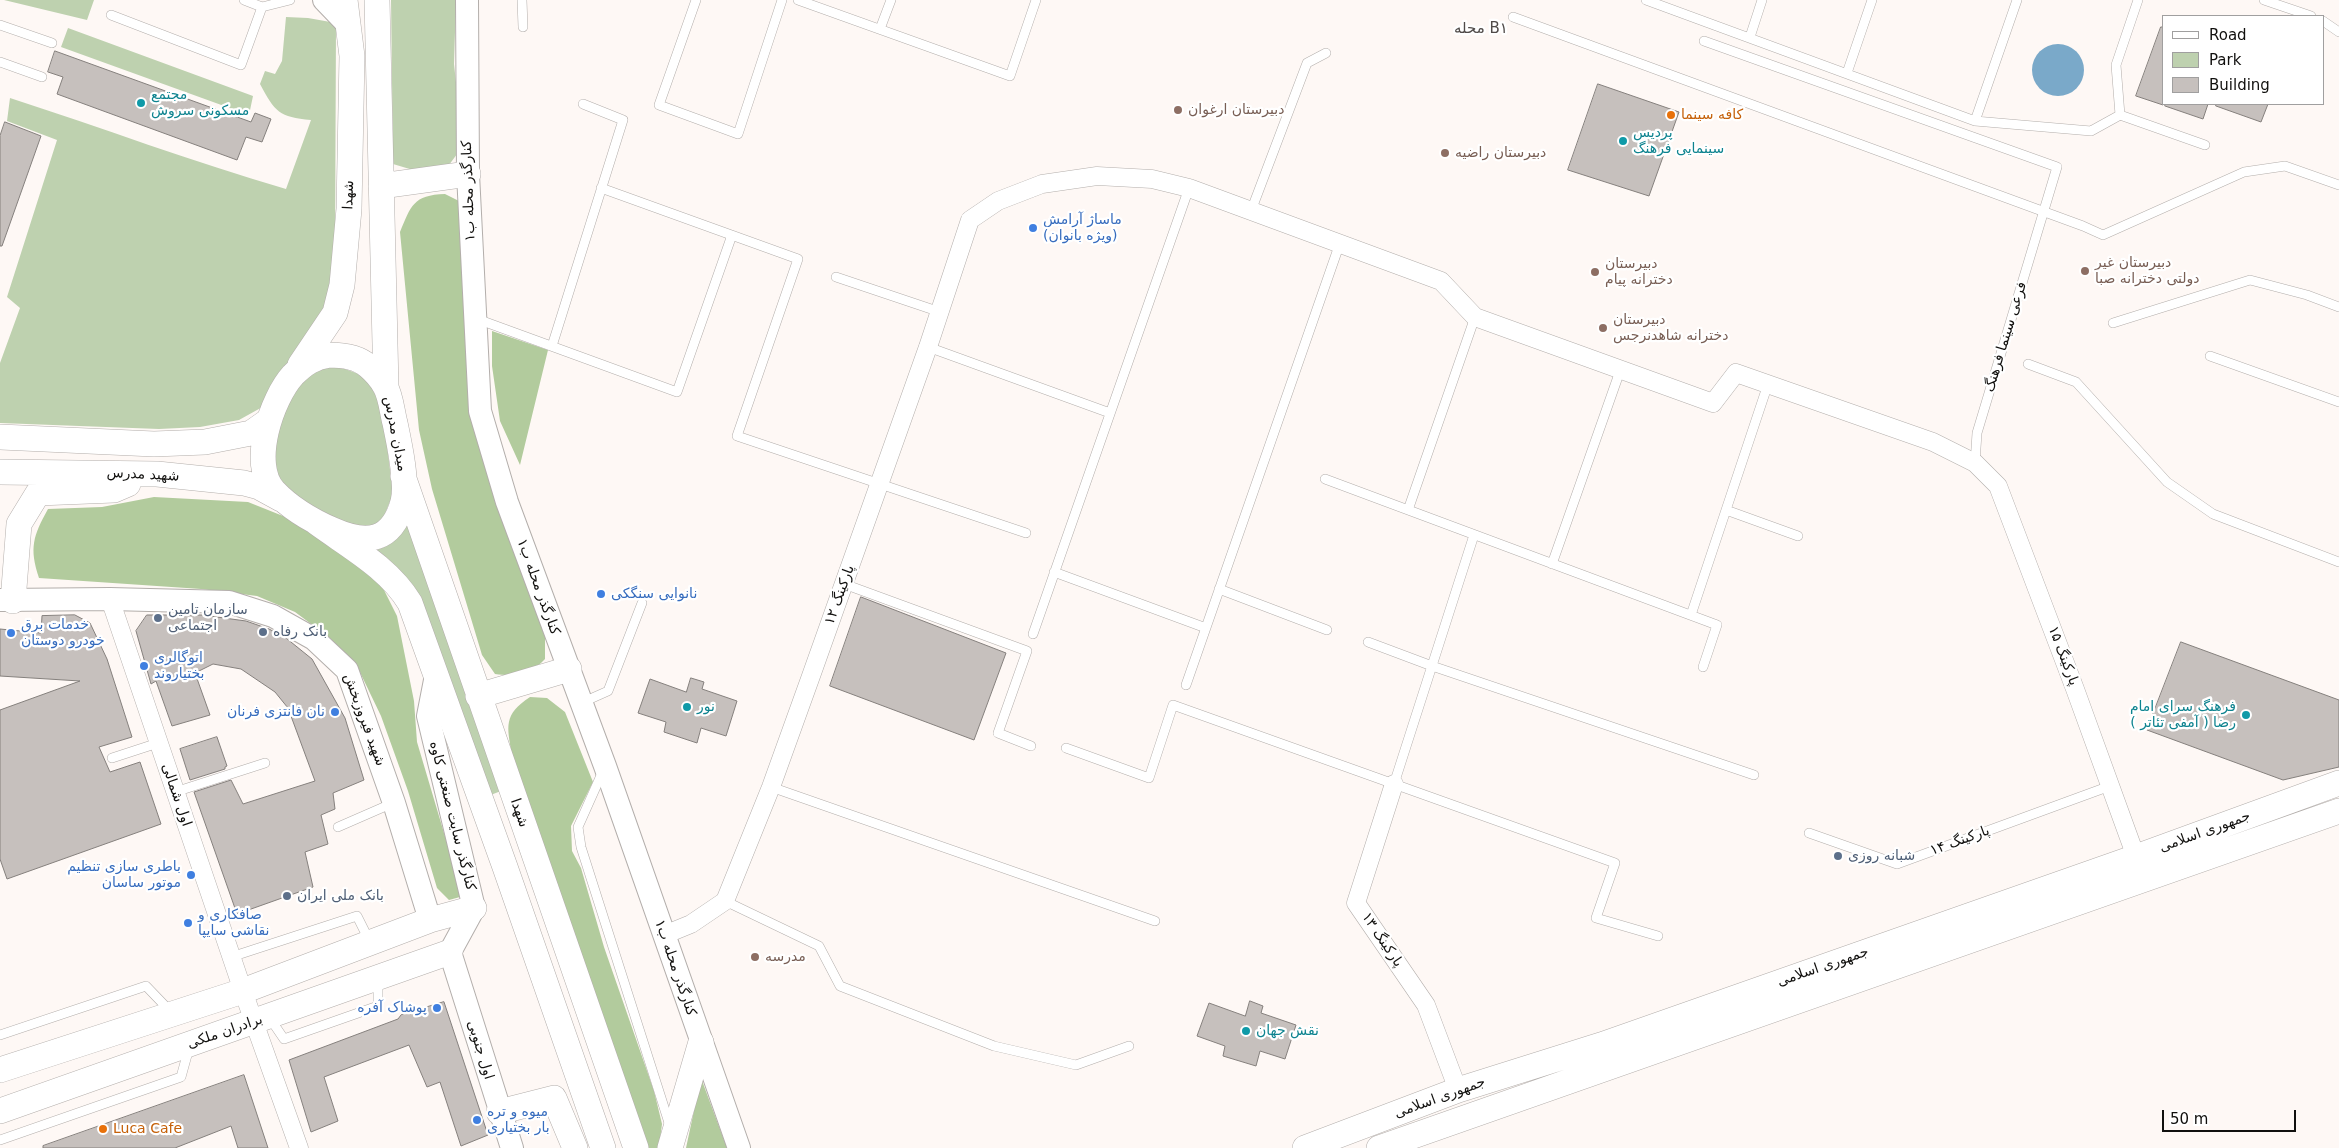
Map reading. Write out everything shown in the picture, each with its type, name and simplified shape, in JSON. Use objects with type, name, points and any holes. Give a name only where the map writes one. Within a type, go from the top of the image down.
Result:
[{"type":"main road","name":"شهدا","points":[[292,376],[312,350],[335,313],[342,285],[348,209],[352,56],[345,0]]},
{"type":"main road","points":[[377,0],[386,387]]},
{"type":"main road","points":[[381,186],[468,174]]},
{"type":"main road","name":"میدان مدرس","points":[[341,355],[366,364],[386,387],[400,444],[403,501],[393,523],[381,535],[368,540],[348,537],[291,508],[271,488],[263,466],[264,440],[268,420],[292,376],[316,357],[341,355]]},
{"type":"main road","points":[[0,437],[154,444],[205,442],[251,433],[268,420]]},
{"type":"main road","name":"شهید مدرس","points":[[0,472],[157,474],[244,483],[259,487],[282,499]]},
{"type":"main road","points":[[6,600],[18,524],[38,493],[114,490],[157,474]]},
{"type":"main road","name":"شهدا","points":[[403,476],[636,1148]]},
{"type":"main road","points":[[317,522],[384,572],[401,589],[420,627],[603,1148]]},
{"type":"main road","points":[[478,696],[569,670]]},
{"type":"main road","name":"جمهوری اسلامی","points":[[1379,1148],[1954,933],[2136,857],[2339,783]]},
{"type":"main road","name":"جمهوری اسلامی","points":[[1306,1148],[1458,1090],[2339,811]]},
{"type":"main road","points":[[0,1070],[243,991],[430,920],[474,908]]},
{"type":"main road","name":"برادران ملکی","points":[[0,1111],[450,952]]},
{"type":"main road","points":[[671,1142],[701,1042]]},
{"type":"main road","points":[[499,1112],[554,1098],[575,1148]]},
{"type":"street","points":[[324,0],[348,26]]},
{"type":"street","name":"کنارگذر محله ب۱","points":[[467,0],[468,174],[480,411],[507,502],[605,766],[740,1148]]},
{"type":"street","name":"پارکینگ ۱۲","points":[[725,901],[771,788],[928,348],[970,220],[998,201],[1042,184],[1097,176],[1152,179],[1189,188]]},
{"type":"street","points":[[1189,188],[1441,281],[1476,317],[1620,370]]},
{"type":"street","name":"پارکینگ ۱۵","points":[[1620,370],[1713,404],[1736,373],[1933,442],[1975,463],[1998,486],[2136,857]]},
{"type":"street","name":"شهید فیروزبخش","points":[[6,600],[110,599],[229,602],[273,616],[314,639],[347,670],[394,803],[430,920]]},
{"type":"street","name":"اول شمالی","points":[[110,599],[243,991],[262,1020]]},
{"type":"street","name":"کنارگذر سایت صنعتی کاوه","points":[[436,675],[428,716],[474,908],[450,952]]},
{"type":"street","name":"پارکینگ ۱۳","points":[[1394,784],[1356,903],[1426,1005],[1458,1090]]},
{"type":"street","points":[[664,935],[691,924],[725,901]]},
{"type":"street","name":"اول جنوبی","points":[[450,952],[499,1112],[512,1148]]},
{"type":"street","points":[[262,1020],[299,1148]]},
{"type":"lane","points":[[244,0],[262,7],[290,0]]},
{"type":"lane","points":[[522,0],[523,27]]},
{"type":"lane","points":[[696,0],[659,105],[738,134],[782,0]]},
{"type":"lane","points":[[798,0],[1010,76],[1036,0]]},
{"type":"lane","points":[[880,29],[891,0]]},
{"type":"lane","points":[[1646,0],[1975,121],[2091,131],[2120,115],[2205,145]]},
{"type":"lane","points":[[1750,37],[1762,0]]},
{"type":"lane","points":[[1847,73],[1872,0]]},
{"type":"lane","points":[[1975,121],[2016,0]]},
{"type":"lane","points":[[2120,115],[2116,65],[2138,0]]},
{"type":"lane","points":[[2264,0],[2308,15]]},
{"type":"lane","points":[[111,15],[241,65],[262,7]]},
{"type":"lane","points":[[1513,17],[2083,226],[2103,235],[2244,172],[2285,166],[2339,185]]},
{"type":"lane","points":[[2324,22],[2339,32]]},
{"type":"lane","points":[[0,25],[52,43]]},
{"type":"lane","name":"فرعی سینما فرهنگ","points":[[1704,41],[2057,166],[1977,433],[1975,463]]},
{"type":"lane","points":[[1251,211],[1308,63],[1326,53]]},
{"type":"lane","points":[[0,62],[42,77]]},
{"type":"lane","points":[[552,346],[622,120],[583,104]]},
{"type":"lane","points":[[601,188],[798,259],[737,436],[1026,533]]},
{"type":"lane","points":[[1033,634],[1189,188]]},
{"type":"lane","points":[[474,318],[677,392],[732,235]]},
{"type":"lane","points":[[1186,685],[1340,243]]},
{"type":"lane","points":[[836,277],[940,312]]},
{"type":"lane","points":[[2113,323],[2250,280],[2308,295],[2339,307]]},
{"type":"lane","points":[[1408,510],[1476,317]]},
{"type":"lane","points":[[928,348],[1110,413]]},
{"type":"lane","points":[[2210,356],[2339,402]]},
{"type":"lane","points":[[2028,364],[2076,382],[2166,482],[2213,514],[2339,562]]},
{"type":"lane","points":[[1552,564],[1620,370]]},
{"type":"lane","points":[[1691,615],[1768,384]]},
{"type":"lane","points":[[1325,478],[1717,625],[1703,667]]},
{"type":"lane","points":[[1726,510],[1798,536]]},
{"type":"lane","points":[[1394,784],[1474,535]]},
{"type":"lane","points":[[1054,572],[1206,628]]},
{"type":"lane","points":[[844,584],[1027,651],[998,733],[1031,746]]},
{"type":"lane","points":[[1219,589],[1327,630]]},
{"type":"lane","points":[[581,703],[608,692],[642,602]]},
{"type":"lane","points":[[1368,642],[1432,666],[1754,775]]},
{"type":"lane","points":[[1066,748],[1149,778],[1173,705],[1615,863],[1596,918],[1658,936]]},
{"type":"lane","points":[[112,758],[158,743]]},
{"type":"lane","points":[[175,792],[265,763]]},
{"type":"lane","points":[[605,766],[578,826],[580,847],[671,1142]]},
{"type":"lane","name":"پارکینگ ۱۴","points":[[1809,833],[1897,864],[2110,786]]},
{"type":"lane","points":[[771,788],[1155,921]]},
{"type":"lane","points":[[338,827],[394,803]]},
{"type":"lane","points":[[725,901],[819,946],[840,986],[994,1046],[1076,1065],[1129,1046]]},
{"type":"lane","points":[[231,957],[357,916],[370,942]]},
{"type":"lane","points":[[0,1035],[146,986],[173,1014]]},
{"type":"lane","points":[[0,1140],[182,1077],[190,1045]]},
{"type":"green space","points":[[4,0],[94,0],[87,20]]},
{"type":"green space","points":[[391,0],[456,0],[454,64],[463,146],[446,169],[423,173],[393,164]]},
{"type":"green space","points":[[286,17],[308,18],[336,23],[335,256],[325,312],[266,405],[239,420],[200,427],[159,429],[0,423],[0,363],[20,308],[7,297],[57,140],[7,121],[10,98],[217,168],[286,189],[311,120],[292,117],[279,111],[274,107],[260,84],[265,71],[275,74],[282,61]]},
{"type":"green space","points":[[68,28],[253,96],[249,115],[61,47]]},
{"type":"green space","points":[[445,194],[459,201],[468,359],[545,632],[545,659],[534,669],[516,675],[495,674],[482,655],[432,489],[419,430],[400,232],[407,215],[415,204],[426,197]]},
{"type":"green space","points":[[492,331],[548,350],[520,465],[500,421],[492,366]]},
{"type":"green space","points":[[339,367],[362,375],[376,393],[385,429],[393,494],[382,521],[368,529],[326,515],[306,505],[289,491],[280,478],[275,463],[278,429],[292,396],[302,383],[316,371]]},
{"type":"green space","points":[[154,497],[248,502],[293,520],[380,582],[397,616],[414,701],[417,742],[455,870],[460,897],[449,900],[437,888],[408,791],[381,716],[356,664],[330,638],[295,612],[257,596],[201,589],[39,578],[34,558],[34,542],[48,509],[102,507]]},
{"type":"green space","points":[[408,519],[501,791],[488,796],[437,648],[369,552],[383,548],[393,541]]},
{"type":"green space","points":[[530,697],[547,698],[565,712],[593,782],[571,826],[572,851],[581,868],[604,947],[654,1091],[662,1124],[659,1148],[645,1148],[512,755],[508,729],[509,722],[515,710]]},
{"type":"green space","points":[[701,1078],[727,1148],[686,1148]]},
{"type":"water","points":[[2053,44],[2063,44],[2077,51],[2084,65],[2084,75],[2077,89],[2063,96],[2053,96],[2043,92],[2036,85],[2032,75],[2032,65],[2036,55],[2043,48]]},
{"type":"building","points":[[2161,27],[2162,27],[2162,105],[2136,96]]},
{"type":"building","name":"مجتمع مسکونی سروش","points":[[55,51],[251,122],[255,113],[271,119],[262,142],[246,137],[237,160],[57,94],[63,77],[48,72]]},
{"type":"building","name":"پردیس سینمایی فرهنگ","points":[[1598,84],[1679,112],[1649,196],[1568,170]]},
{"type":"building","points":[[2166,105],[2208,105],[2203,119]]},
{"type":"building","points":[[2216,105],[2268,105],[2261,122]]},
{"type":"building","points":[[5,122],[41,136],[2,246],[0,246],[0,136]]},
{"type":"building","points":[[861,597],[1006,653],[974,740],[830,686]]},
{"type":"building","points":[[75,615],[90,623],[107,659],[132,737],[99,747],[110,772],[140,762],[161,824],[7,879],[0,859],[0,710],[80,681],[0,676],[0,629],[41,633],[42,616]]},
{"type":"building","points":[[147,615],[202,615],[246,621],[269,629],[286,638],[312,659],[345,718],[364,780],[333,793],[335,809],[321,815],[328,844],[305,852],[313,887],[237,914],[194,792],[231,780],[243,804],[315,781],[288,708],[275,692],[241,669],[213,664],[195,673],[210,715],[172,726],[156,681],[151,684],[136,631]]},
{"type":"building","name":"فرهنگ سرای امام رضا ( آمفی تئاتر )","points":[[2181,642],[2339,700],[2339,767],[2283,780],[2147,730]]},
{"type":"building","name":"نور","points":[[691,678],[704,682],[702,689],[737,701],[726,736],[701,728],[697,743],[664,732],[666,722],[638,713],[650,679],[686,692]]},
{"type":"building","points":[[217,737],[227,766],[225,769],[190,780],[180,749]]},
{"type":"building","name":"نقش جهان","points":[[1250,1001],[1263,1006],[1261,1013],[1296,1025],[1285,1059],[1260,1051],[1256,1066],[1223,1056],[1225,1046],[1197,1036],[1209,1003],[1245,1016]]},
{"type":"building","points":[[444,1002],[488,1135],[461,1146],[440,1082],[427,1087],[409,1045],[324,1077],[338,1121],[311,1132],[289,1060],[398,1019],[401,1015]]},
{"type":"building","points":[[244,1075],[268,1148],[238,1148],[231,1126],[175,1148],[43,1148],[43,1146]]},
{"type":"place","name":"مجتمع مسکونی سروش","points":[[141,103]]},
{"type":"place","name":"دبیرستان ارغوان","points":[[1178,110]]},
{"type":"place","name":"کافه سینما","points":[[1671,115]]},
{"type":"place","name":"پردیس سینمایی فرهنگ","points":[[1623,141]]},
{"type":"place","name":"دبیرستان راضیه","points":[[1445,153]]},
{"type":"place","name":"ماساژ آرامش (ویژه بانوان)","points":[[1033,228]]},
{"type":"place","name":"دبیرستان غیر دولتی دخترانه صبا","points":[[2085,271]]},
{"type":"place","name":"دبیرستان دخترانه پیام","points":[[1595,272]]},
{"type":"place","name":"دبیرستان دخترانه شاهدنرجس","points":[[1603,328]]},
{"type":"place","name":"نانوایی سنگکی","points":[[601,594]]},
{"type":"place","name":"سازمان تامین اجتماعی","points":[[158,618]]},
{"type":"place","name":"بانک رفاه","points":[[263,632]]},
{"type":"place","name":"خدمات برق خودرو دوستان","points":[[11,633]]},
{"type":"place","name":"اتوگالری بختیاروند","points":[[144,666]]},
{"type":"place","name":"نور","points":[[687,707]]},
{"type":"place","name":"نان فانتزی فرنان","points":[[335,712]]},
{"type":"place","name":"فرهنگ سرای امام رضا ( آمفی تئاتر )","points":[[2246,715]]},
{"type":"place","name":"شبانه روزی","points":[[1838,856]]},
{"type":"place","name":"باطری سازی تنظیم موتور ساسان","points":[[191,875]]},
{"type":"place","name":"بانک ملی ایران","points":[[287,896]]},
{"type":"place","name":"صافکاری و نقاشی سایپا","points":[[188,923]]},
{"type":"place","name":"مدرسه","points":[[755,957]]},
{"type":"place","name":"پوشاک آفره","points":[[437,1008]]},
{"type":"place","name":"نقش جهان","points":[[1246,1031]]},
{"type":"place","name":"میوه و تره بار بختیاری","points":[[477,1120]]},
{"type":"place","name":"Luca Cafe","points":[[103,1129]]},
{"type":"district","name":"محله B۱","points":[[1481,29]]}]
